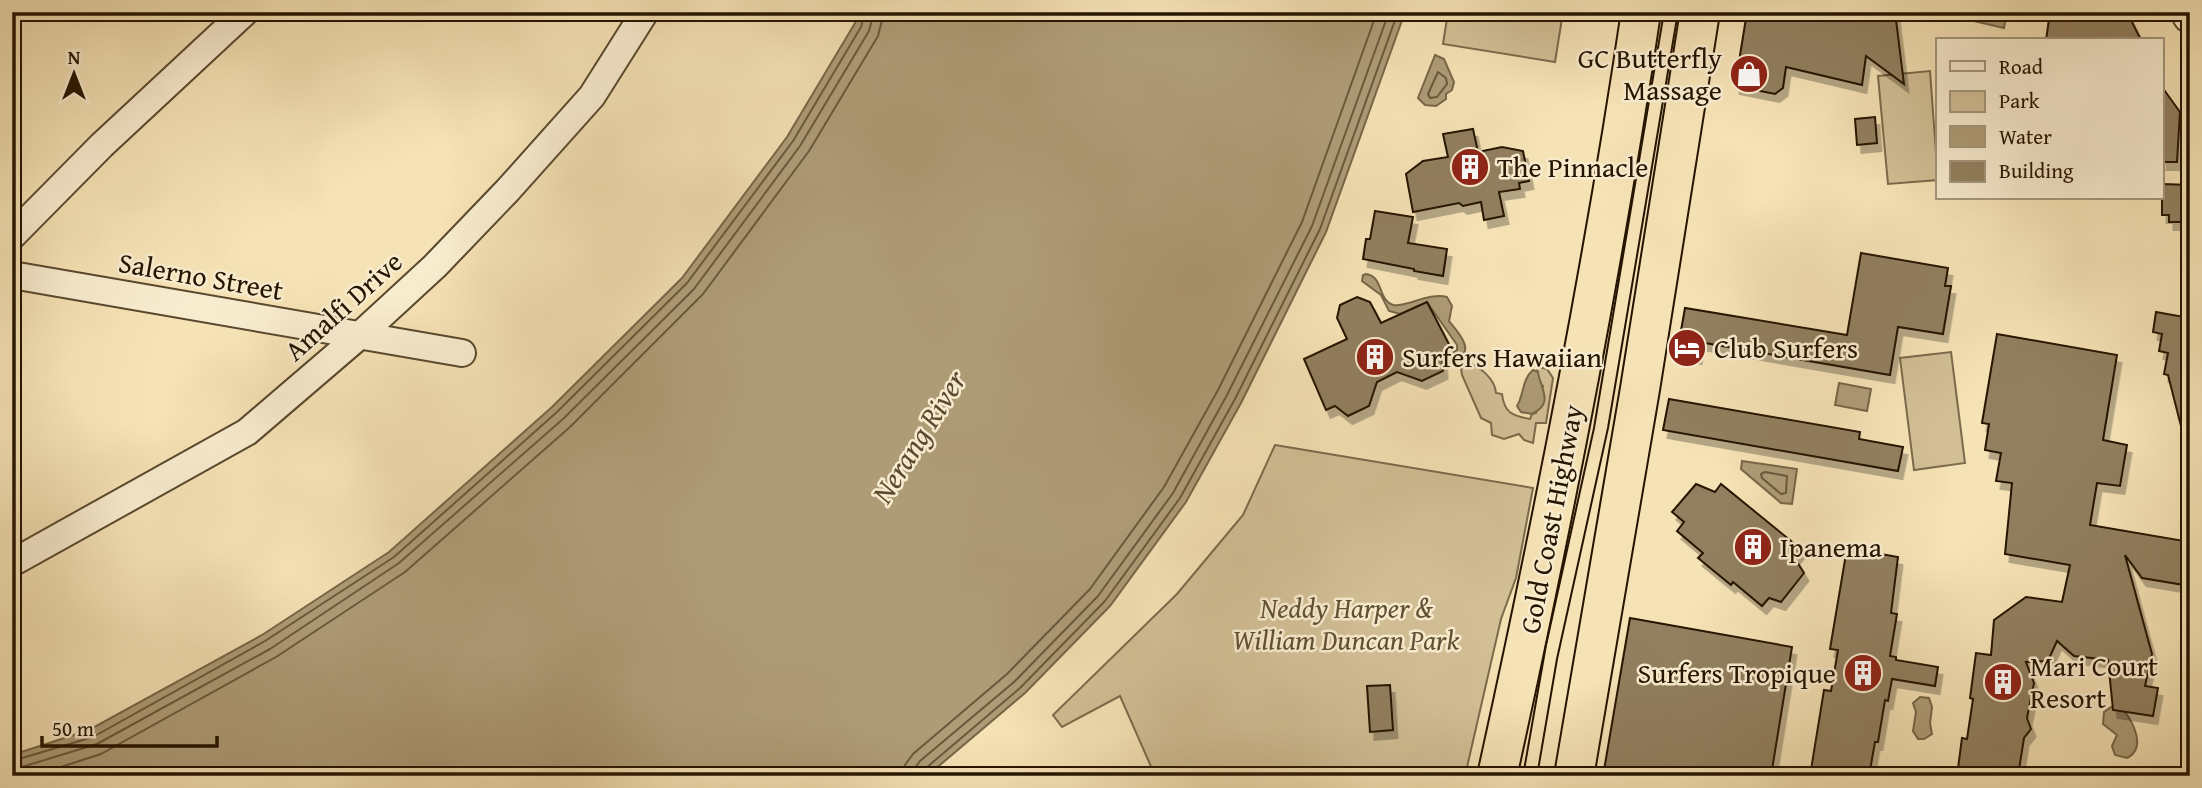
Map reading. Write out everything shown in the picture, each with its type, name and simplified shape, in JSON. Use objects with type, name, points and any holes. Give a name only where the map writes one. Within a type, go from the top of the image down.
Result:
[{"type":"highway","name":"Gold Coast Highway","points":[[1497,776],[1546,554],[1585,352],[1641,12]]},
{"type":"highway","points":[[1574,776],[1640,389],[1700,12]]},
{"type":"street","points":[[12,236],[102,145],[245,12]]},
{"type":"street","name":"Amalfi Drive","points":[[12,563],[247,432],[359,336],[435,266],[592,96],[645,12]]},
{"type":"street","name":"Salerno Street","points":[[12,275],[462,353]]},
{"type":"green space","points":[[1448,12],[1563,12],[1555,62],[1443,44]]},
{"type":"green space","points":[[1930,71],[1936,180],[1888,184],[1878,76]]},
{"type":"green space","points":[[1951,352],[1965,463],[1914,470],[1900,358]]},
{"type":"green space","points":[[1467,363],[1482,370],[1490,378],[1496,393],[1502,394],[1510,412],[1530,419],[1532,414],[1536,413],[1543,386],[1538,377],[1538,367],[1547,369],[1553,378],[1546,423],[1536,423],[1533,443],[1524,440],[1519,434],[1504,439],[1492,435],[1491,423],[1481,418],[1462,375],[1461,369]]},
{"type":"green space","name":"Neddy Harper & William Duncan Park","points":[[1275,445],[1533,488],[1516,578],[1501,619],[1465,776],[1148,776],[1153,771],[1120,696],[1062,727],[1053,715],[1177,594],[1243,515]]},
{"type":"water","name":"Nerang River","points":[[859,12],[1405,12],[1326,232],[1241,403],[1186,502],[1110,606],[1025,693],[927,776],[12,776],[12,755],[89,730],[262,635],[389,552],[552,407],[682,278],[787,137]]},
{"type":"water","points":[[1954,12],[2007,12],[2004,28],[1974,21]]},
{"type":"water","points":[[1435,55],[1444,59],[1454,82],[1452,90],[1446,94],[1446,99],[1436,106],[1425,105],[1418,98]]},
{"type":"water","points":[[1363,275],[1376,279],[1385,298],[1393,305],[1447,297],[1452,306],[1449,321],[1462,338],[1464,352],[1447,365],[1443,363],[1444,358],[1457,350],[1457,345],[1427,302],[1400,314],[1389,311],[1381,295],[1362,281]]},
{"type":"water","points":[[1533,370],[1538,372],[1545,400],[1539,410],[1532,414],[1521,412],[1517,406],[1527,378]]},
{"type":"water","points":[[1839,383],[1871,389],[1867,411],[1835,405]]},
{"type":"water","points":[[1742,461],[1797,469],[1792,504],[1781,503],[1741,469]]},
{"type":"water","points":[[1920,697],[1929,698],[1932,707],[1932,734],[1924,739],[1918,739],[1913,731],[1916,712],[1913,703]]},
{"type":"water","points":[[2111,707],[2123,709],[2136,735],[2136,748],[2127,758],[2115,755],[2112,746],[2117,735],[2103,724],[2104,712]]},
{"type":"building","points":[[1747,12],[1895,12],[1904,84],[1866,56],[1862,85],[1786,67],[1783,88],[1775,94],[1735,86]]},
{"type":"building","points":[[2050,12],[2127,12],[2140,38],[2046,38]]},
{"type":"building","points":[[2164,90],[2180,112],[2177,162],[2164,162]]},
{"type":"building","points":[[1875,117],[1877,143],[1857,145],[1855,119]]},
{"type":"building","name":"The Pinnacle","points":[[1473,129],[1478,152],[1502,147],[1523,151],[1529,181],[1519,183],[1520,189],[1499,192],[1504,216],[1484,220],[1481,202],[1463,206],[1459,203],[1413,212],[1406,174],[1423,161],[1448,157],[1443,134]]},
{"type":"building","points":[[2164,184],[2190,185],[2190,222],[2169,222],[2169,215],[2162,215]]},
{"type":"building","points":[[1375,211],[1413,217],[1408,243],[1447,249],[1443,276],[1363,259]]},
{"type":"building","points":[[1861,253],[1948,268],[1945,286],[1951,286],[1943,334],[1898,327],[1890,375],[1699,342],[1697,356],[1677,353],[1685,308],[1847,335]]},
{"type":"building","name":"Surfers Hawaiian","points":[[1357,297],[1370,302],[1381,323],[1427,302],[1452,350],[1442,355],[1443,371],[1422,381],[1397,372],[1377,382],[1369,406],[1348,416],[1335,406],[1326,410],[1304,359],[1347,339],[1337,318],[1340,305]]},
{"type":"building","points":[[2156,312],[2190,318],[2190,433],[2183,434],[2168,375],[2164,374],[2168,353],[2159,351],[2162,334],[2153,332]]},
{"type":"building","points":[[1997,334],[2117,355],[2103,440],[2127,445],[2120,486],[2097,483],[2090,525],[2190,542],[2190,586],[2142,578],[2125,555],[2152,654],[2145,686],[2158,688],[2153,716],[2113,710],[2108,660],[2074,656],[2057,641],[2048,661],[2026,662],[2034,683],[2027,718],[2031,729],[2024,738],[2018,776],[1957,776],[1962,738],[1967,739],[1976,653],[1991,655],[1994,620],[2026,597],[2062,602],[2070,565],[2005,554],[2012,483],[1996,481],[2001,453],[1985,450],[1989,424],[1982,423]]},
{"type":"building","points":[[1669,399],[1860,432],[1859,439],[1903,447],[1898,471],[1663,430]]},
{"type":"building","name":"Ipanema","points":[[1696,484],[1715,492],[1721,484],[1801,549],[1794,557],[1804,573],[1781,602],[1769,598],[1762,606],[1733,582],[1731,585],[1698,558],[1703,553],[1677,531],[1684,522],[1672,512]]},
{"type":"building","name":"Surfers Tropique","points":[[1847,548],[1898,557],[1891,613],[1897,614],[1890,656],[1896,657],[1896,660],[1938,667],[1935,686],[1892,679],[1869,776],[1810,776],[1824,690],[1831,691],[1838,650],[1830,649]]},
{"type":"building","points":[[1630,618],[1792,647],[1771,776],[1603,776]]},
{"type":"building","points":[[1390,685],[1393,730],[1370,732],[1367,686]]},
{"type":"tram line","points":[[1523,776],[1546,645],[1594,428],[1664,12]]},
{"type":"tram line","points":[[1537,776],[1557,659],[1608,428],[1678,12]]},
{"type":"place","name":"GC Butterfly Massage","points":[[1749,74]]},
{"type":"place","name":"The Pinnacle","points":[[1470,167]]},
{"type":"place","name":"Club Surfers","points":[[1687,348]]},
{"type":"place","name":"Surfers Hawaiian","points":[[1375,357]]},
{"type":"place","name":"Ipanema","points":[[1753,547]]},
{"type":"place","name":"Surfers Tropique","points":[[1863,673]]},
{"type":"place","name":"Mari Court Resort","points":[[2003,682]]}]
